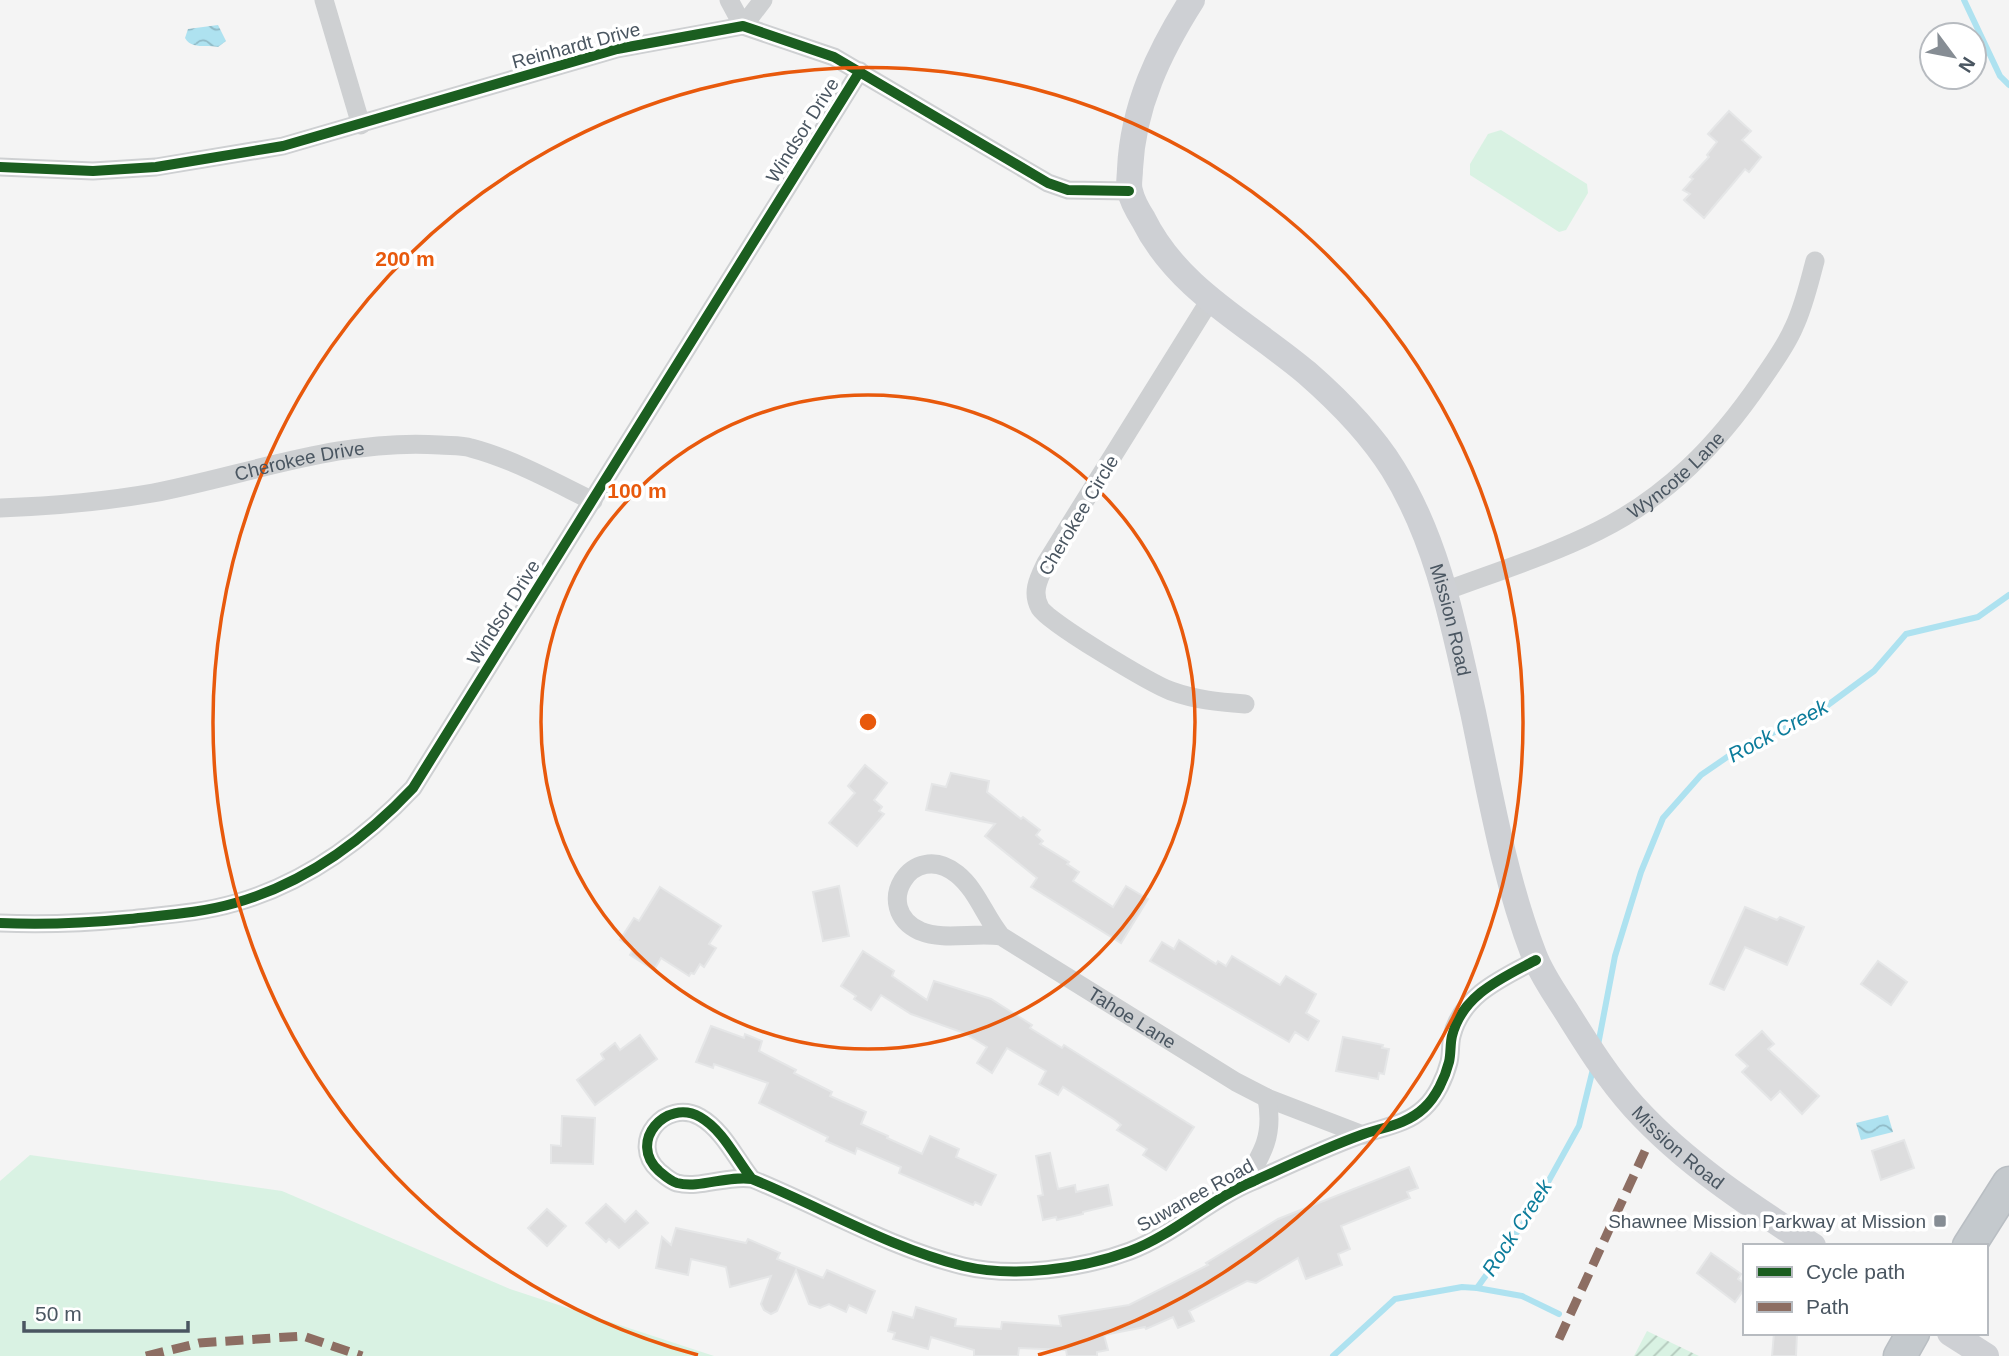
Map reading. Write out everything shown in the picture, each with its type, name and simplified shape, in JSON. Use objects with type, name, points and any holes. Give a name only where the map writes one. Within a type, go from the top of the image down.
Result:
[{"type":"highway","points":[[1970,1244],[2008,1185]]},
{"type":"highway","points":[[1900,1356],[1912,1335]]},
{"type":"main road","points":[[1129,191],[1131,145],[1142,99],[1161,55],[1192,0]]},
{"type":"main road","name":"Mission Road","points":[[1129,191],[1158,245],[1171,263],[1210,300],[1304,370],[1342,404],[1392,467],[1418,513],[1445,591],[1510,881],[1540,968],[1596,1059],[1634,1107],[1690,1161],[1752,1207],[1810,1244]]},
{"type":"main road","points":[[1953,1335],[1986,1356]]},
{"type":"street","points":[[324,0],[361,125]]},
{"type":"street","points":[[729,0],[743,26],[763,0]]},
{"type":"street","name":"Reinhardt Drive","points":[[0,167],[93,171],[156,167],[283,146],[617,49],[743,26],[834,57],[1048,183],[1068,190],[1129,191]]},
{"type":"street","name":"Windsor Drive","points":[[0,923],[106,921],[175,914],[234,904],[276,889],[314,870],[350,847],[386,817],[413,788],[860,71]]},
{"type":"street","name":"Wyncote Lane","points":[[1445,591],[1601,530],[1670,485],[1704,454],[1737,416],[1784,347],[1795,325],[1815,261]]},
{"type":"street","name":"Cherokee Circle","points":[[1210,300],[1046,563],[1035,589],[1040,609],[1064,628],[1131,670],[1168,690],[1204,701],[1245,704]]},
{"type":"street","name":"Cherokee Drive","points":[[0,508],[76,504],[153,493],[322,454],[379,445],[421,444],[469,447],[500,458],[593,501]]},
{"type":"street","name":"Tahoe Lane","points":[[1001,936],[982,933],[935,935],[912,926],[896,902],[901,883],[919,866],[929,863],[948,868],[961,877],[973,892],[988,921],[1001,936],[1208,1066],[1267,1098],[1363,1135]]},
{"type":"street","name":"Suwanee Road","points":[[752,1179],[722,1137],[699,1116],[676,1112],[656,1125],[649,1136],[646,1154],[667,1178],[676,1182],[688,1184],[737,1177],[752,1179],[920,1253],[971,1267],[1016,1271],[1059,1268],[1105,1259],[1131,1251],[1163,1235],[1243,1185],[1363,1135],[1395,1126],[1424,1108],[1438,1089],[1449,1061],[1452,1035],[1464,1011],[1486,987],[1540,968]]},
{"type":"street","points":[[1243,1185],[1269,1138],[1267,1098]]},
{"type":"green space","points":[[1501,130],[1587,184],[1588,193],[1566,230],[1559,232],[1470,175],[1470,164],[1488,134]]},
{"type":"green space","points":[[30,1155],[282,1191],[510,1289],[714,1356],[0,1356],[0,1181]]},
{"type":"green space","points":[[1647,1331],[1699,1356],[1634,1356]]},
{"type":"water","points":[[218,25],[226,41],[218,47],[191,44],[185,38],[188,29]]},
{"type":"water","points":[[1888,1115],[1893,1132],[1861,1140],[1856,1123]]},
{"type":"building","points":[[1729,111],[1751,131],[1742,140],[1761,157],[1749,172],[1745,169],[1704,218],[1684,200],[1690,194],[1683,190],[1693,179],[1690,177],[1709,157],[1707,155],[1717,142],[1708,134]]},
{"type":"building","points":[[865,765],[887,783],[874,800],[882,807],[879,811],[884,814],[857,846],[829,823],[855,793],[848,786]]},
{"type":"building","points":[[951,773],[989,781],[987,792],[1021,819],[1023,817],[1040,830],[1036,835],[1043,841],[1040,844],[1069,862],[1067,864],[1079,872],[1073,881],[1113,907],[1126,886],[1148,899],[1121,943],[1031,887],[1037,878],[985,836],[995,824],[926,810],[932,784],[946,787]]},
{"type":"building","points":[[839,886],[849,936],[823,941],[813,892]]},
{"type":"building","points":[[660,887],[721,926],[709,944],[716,948],[704,967],[700,964],[694,974],[689,976],[661,958],[654,970],[630,955],[634,948],[620,940],[634,918],[639,921]]},
{"type":"building","points":[[1745,907],[1804,927],[1787,965],[1745,947],[1724,990],[1710,984]]},
{"type":"building","points":[[1179,940],[1216,964],[1218,961],[1226,966],[1232,956],[1280,985],[1286,976],[1316,994],[1306,1013],[1319,1021],[1308,1040],[1295,1032],[1289,1042],[1150,961],[1162,942],[1174,949]]},
{"type":"building","points":[[863,951],[894,971],[892,976],[927,1000],[934,981],[991,999],[1032,1025],[1030,1028],[1062,1048],[1064,1045],[1194,1127],[1166,1170],[1143,1155],[1147,1149],[1117,1130],[1121,1125],[1115,1120],[1063,1087],[1058,1095],[1039,1084],[1046,1071],[1007,1048],[992,1073],[977,1063],[987,1047],[964,1033],[911,1014],[881,995],[871,1010],[854,999],[856,996],[841,986]]},
{"type":"building","points":[[1878,961],[1907,982],[1891,1005],[1861,984]]},
{"type":"building","points":[[711,1026],[744,1038],[745,1034],[762,1041],[759,1051],[832,1092],[830,1096],[866,1112],[861,1124],[888,1136],[887,1138],[922,1154],[930,1136],[959,1149],[956,1157],[996,1175],[981,1205],[975,1202],[973,1205],[899,1173],[901,1167],[857,1148],[855,1154],[826,1141],[828,1137],[759,1103],[768,1083],[714,1064],[713,1068],[696,1062]]},
{"type":"building","points":[[1762,1031],[1774,1044],[1768,1049],[1819,1096],[1802,1114],[1780,1091],[1771,1100],[1742,1072],[1748,1066],[1736,1055]]},
{"type":"building","points":[[640,1035],[657,1059],[595,1105],[577,1080],[604,1059],[601,1054],[615,1043],[620,1050]]},
{"type":"building","points":[[1343,1037],[1383,1045],[1382,1048],[1389,1049],[1384,1074],[1379,1073],[1378,1079],[1336,1071]]},
{"type":"building","points":[[562,1116],[595,1118],[593,1164],[551,1163],[551,1145],[561,1146]]},
{"type":"building","points":[[1904,1140],[1914,1168],[1881,1180],[1872,1151]]},
{"type":"building","points":[[1050,1153],[1058,1189],[1075,1185],[1076,1192],[1108,1185],[1112,1205],[1057,1220],[1056,1217],[1043,1220],[1038,1196],[1043,1195],[1036,1156]]},
{"type":"building","points":[[1409,1167],[1418,1188],[1407,1192],[1410,1198],[1341,1226],[1350,1249],[1338,1254],[1342,1265],[1306,1279],[1298,1258],[1256,1283],[1247,1281],[1189,1311],[1194,1321],[1178,1328],[1173,1317],[1146,1329],[1145,1327],[1104,1335],[1108,1350],[1097,1352],[1097,1356],[1067,1356],[1066,1350],[1019,1348],[1018,1356],[974,1356],[974,1350],[931,1337],[928,1349],[893,1339],[895,1333],[888,1331],[893,1312],[913,1318],[916,1307],[956,1319],[955,1326],[1001,1329],[1002,1322],[1061,1326],[1059,1316],[1129,1305],[1208,1265],[1206,1263],[1278,1219]]},
{"type":"building","points":[[606,1204],[625,1222],[636,1211],[648,1223],[619,1248],[609,1239],[606,1242],[586,1223]]},
{"type":"building","points":[[547,1209],[566,1226],[547,1246],[528,1228]]},
{"type":"building","points":[[676,1228],[746,1243],[748,1239],[780,1253],[777,1259],[823,1278],[827,1270],[875,1291],[866,1313],[849,1305],[846,1312],[829,1304],[820,1308],[809,1304],[796,1270],[777,1311],[771,1314],[764,1310],[761,1304],[771,1276],[730,1287],[726,1267],[691,1259],[688,1275],[656,1268],[662,1237],[671,1245]]},
{"type":"building","points":[[1711,1253],[1741,1274],[1738,1279],[1743,1283],[1743,1291],[1735,1302],[1697,1273]]},
{"type":"building","points":[[1774,1335],[1797,1335],[1796,1356],[1772,1356]]},
{"type":"waterway","name":"Rock Creek","points":[[1964,0],[2000,76],[2009,85]]},
{"type":"waterway","name":"Rock Creek","points":[[1598,1045],[1615,956],[1641,872],[1663,818],[1701,775],[1749,742],[1809,719],[1874,671],[1906,634],[1978,617],[2009,595]]},
{"type":"waterway","name":"Rock Creek","points":[[1333,1356],[1395,1299],[1462,1287],[1477,1288],[1532,1211],[1579,1126],[1593,1069]]},
{"type":"waterway","points":[[1477,1288],[1522,1296],[1559,1314]]},
{"type":"marked path","points":[[1559,1339],[1645,1151]]},
{"type":"marked path","points":[[146,1356],[199,1343],[303,1336],[362,1356]]},
{"type":"cycle path","points":[[0,167],[93,171],[156,167],[283,146],[617,49],[743,26],[834,57],[1048,183],[1068,190],[1129,191]]},
{"type":"cycle path","points":[[0,923],[48,924],[113,920],[196,911],[235,903],[286,884],[309,872],[374,826],[394,807],[413,788],[860,71]]},
{"type":"cycle path","points":[[752,1179],[716,1129],[700,1117],[675,1113],[664,1118],[649,1136],[647,1148],[650,1160],[674,1182],[695,1184],[752,1179],[882,1238],[963,1266],[983,1270],[1025,1271],[1091,1263],[1146,1244],[1238,1188],[1334,1145],[1402,1122],[1417,1114],[1432,1098],[1442,1081],[1449,1062],[1452,1036],[1465,1009],[1485,989],[1536,960]]},
{"type":"place","name":"Shawnee Mission Parkway at Mission","points":[[1940,1221]]}]
